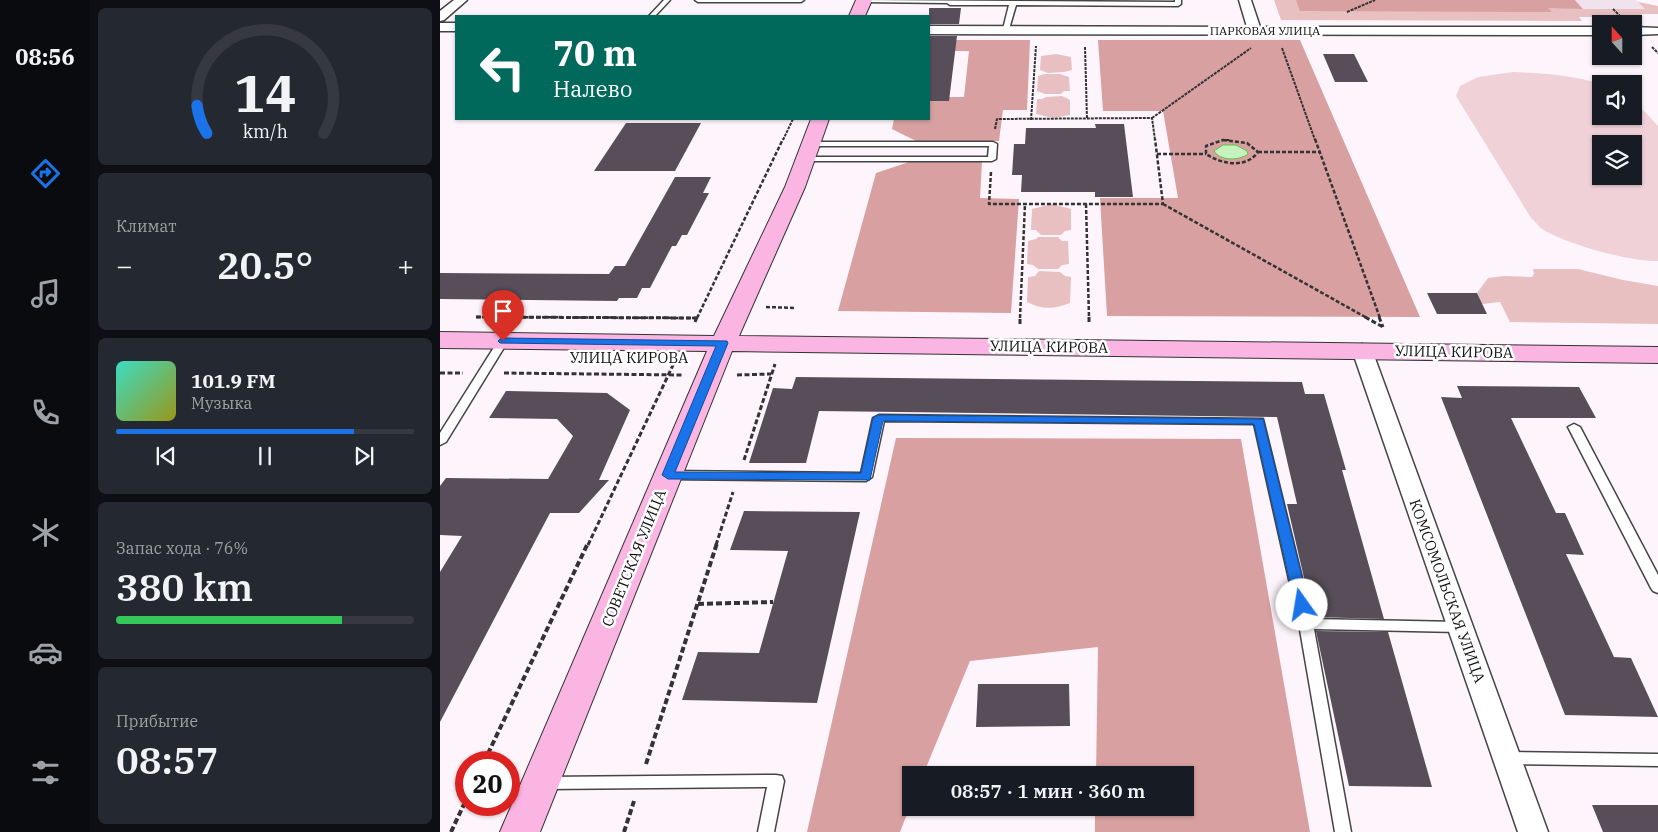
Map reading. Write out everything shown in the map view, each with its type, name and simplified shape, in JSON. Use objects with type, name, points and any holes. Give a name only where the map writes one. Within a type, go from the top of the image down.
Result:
[{"type":"main road","points":[[857,15],[864,0]]},
{"type":"main road","name":"СОВЕТСКАЯ УЛИЦА","points":[[520,832],[720,351],[795,187],[820,120]]},
{"type":"main road","name":"УЛИЦА КИРОВА","points":[[440,340],[493,357]]},
{"type":"main road","name":"УЛИЦА КИРОВА","points":[[440,358],[676,359],[720,351],[1364,357],[1658,355]]},
{"type":"main road","name":"УЛИЦА КИРОВА","points":[[1364,357],[1658,366]]},
{"type":"street","points":[[440,17],[461,0]]},
{"type":"street","points":[[1245,0],[1255,31]]},
{"type":"street","points":[[440,27],[455,27]]},
{"type":"street","name":"ПАРКОВАЯ УЛИЦА","points":[[930,30],[1592,31]]},
{"type":"street","points":[[1642,31],[1655,31]]},
{"type":"street","name":"КОМСОМОЛЬСКАЯ УЛИЦА","points":[[1364,357],[1533,832]]},
{"type":"lane","points":[[653,15],[667,0]]},
{"type":"lane","points":[[698,0],[801,0]]},
{"type":"lane","points":[[864,0],[951,0],[950,3],[1178,4],[1178,0]]},
{"type":"lane","points":[[1006,29],[1013,2]]},
{"type":"lane","points":[[993,144],[992,159],[808,152],[993,144]]},
{"type":"lane","points":[[440,442],[493,357]]},
{"type":"lane","points":[[668,475],[866,477],[878,418],[1259,421],[1306,624],[1343,832]]},
{"type":"lane","points":[[1574,427],[1658,588]]},
{"type":"lane","points":[[1306,624],[1459,627]]},
{"type":"lane","points":[[1507,758],[1658,760]]},
{"type":"lane","points":[[540,784],[640,781],[776,781],[766,832]]},
{"type":"path","points":[[1613,9],[1619,15]]},
{"type":"path","points":[[1031,120],[1037,30]]},
{"type":"path","points":[[1085,30],[1087,119]]},
{"type":"path","points":[[992,159],[989,204],[1163,204],[1383,327],[1276,30],[1152,118],[996,119],[993,144]]},
{"type":"path","points":[[1152,118],[1163,204]]},
{"type":"path","points":[[489,751],[793,120]]},
{"type":"path","points":[[1206,154],[1206,146],[1223,140],[1247,143],[1255,147],[1258,152]]},
{"type":"path","points":[[1258,152],[1320,152]]},
{"type":"path","points":[[1157,154],[1206,154],[1214,159],[1235,163],[1253,159],[1258,152]]},
{"type":"path","points":[[1020,324],[1025,204]]},
{"type":"path","points":[[1086,204],[1089,324]]},
{"type":"path","points":[[470,317],[697,318]]},
{"type":"path","points":[[440,373],[493,357],[676,359]]},
{"type":"path","points":[[624,832],[774,364],[784,364]]},
{"type":"path","points":[[698,604],[773,602]]},
{"type":"path","points":[[451,832],[458,816]]},
{"type":"shaded area","points":[[1274,0],[1629,0],[1658,6],[1658,14],[1592,15],[1592,17],[1579,17],[1582,21],[1281,20]]},
{"type":"shaded area","points":[[1296,0],[1575,0],[1583,9],[1548,8],[1552,12],[1300,11]]},
{"type":"shaded area","points":[[1575,0],[1636,0],[1645,9],[1583,9]]},
{"type":"shaded area","points":[[930,40],[1030,40],[1027,110],[1003,110],[999,141],[916,141],[892,129],[894,120],[930,120],[930,97],[964,97],[969,51],[930,51]]},
{"type":"shaded area","points":[[1098,40],[1300,40],[1420,317],[1107,316],[1100,198],[1178,198],[1163,111],[1103,111]]},
{"type":"shaded area","points":[[1056,54],[1071,57],[1072,70],[1048,73],[1040,70],[1041,56]]},
{"type":"shaded area","points":[[1513,72],[1569,77],[1592,82],[1592,125],[1642,125],[1642,109],[1658,126],[1658,261],[1631,259],[1598,251],[1553,235],[1542,229],[1531,218],[1456,96],[1460,86],[1478,77]]},
{"type":"shaded area","points":[[1060,74],[1069,77],[1070,91],[1064,91],[1061,94],[1045,94],[1037,91],[1038,76]]},
{"type":"shaded area","points":[[1062,96],[1070,100],[1070,115],[1053,118],[1036,114],[1037,99]]},
{"type":"shaded area","points":[[1223,145],[1236,145],[1247,151],[1248,154],[1235,159],[1221,157],[1214,151]]},
{"type":"shaded area","points":[[909,162],[982,162],[980,198],[1019,199],[1011,313],[838,311],[876,173]]},
{"type":"shaded area","points":[[1052,204],[1071,209],[1071,230],[1065,231],[1061,235],[1041,235],[1036,230],[1031,230],[1032,209]]},
{"type":"shaded area","points":[[1038,237],[1058,237],[1062,241],[1068,241],[1069,264],[1062,265],[1058,269],[1038,269],[1033,265],[1027,264],[1028,241]]},
{"type":"shaded area","points":[[1533,269],[1578,269],[1658,286],[1658,324],[1510,322],[1500,302],[1482,304],[1477,293],[1488,278],[1504,276],[1532,277],[1534,274]]},
{"type":"shaded area","points":[[1039,271],[1060,272],[1065,276],[1071,277],[1070,303],[1048,308],[1027,302],[1028,277],[1035,276]]},
{"type":"shaded area","points":[[896,438],[1241,439],[1310,832],[1095,832],[1095,816],[1194,816],[1194,766],[1096,766],[1098,647],[970,661],[927,766],[902,766],[902,816],[906,816],[900,832],[807,832]]},
{"type":"building","points":[[929,8],[961,8],[959,24],[930,24]]},
{"type":"building","points":[[930,36],[957,36],[949,101],[930,101]]},
{"type":"building","points":[[1323,54],[1354,54],[1368,82],[1335,82]]},
{"type":"building","points":[[626,123],[701,123],[675,171],[594,171]]},
{"type":"building","points":[[1095,124],[1124,124],[1133,197],[1095,197],[1095,192],[1021,192],[1022,175],[1012,175],[1014,144],[1025,144],[1026,128],[1096,128]]},
{"type":"building","points":[[675,177],[711,177],[703,193],[709,193],[687,235],[682,235],[676,246],[672,246],[650,288],[642,288],[637,298],[619,298],[617,301],[440,299],[440,273],[609,274],[615,266],[625,266]]},
{"type":"building","points":[[1427,293],[1477,293],[1487,314],[1437,314]]},
{"type":"building","points":[[796,377],[1302,382],[1305,394],[1324,394],[1346,470],[1342,470],[1384,619],[1313,617],[1287,504],[1297,504],[1277,417],[819,411],[806,463],[749,463],[773,388],[792,389]]},
{"type":"building","points":[[1457,386],[1579,387],[1596,418],[1511,418],[1556,513],[1565,513],[1584,555],[1566,554],[1614,657],[1631,658],[1658,717],[1565,715],[1441,397],[1462,398]]},
{"type":"building","points":[[506,391],[607,393],[630,410],[599,480],[609,480],[579,513],[550,513],[440,722],[440,572],[462,536],[440,535],[440,486],[446,478],[548,479],[573,436],[557,419],[489,418]]},
{"type":"building","points":[[744,511],[860,512],[817,703],[682,700],[698,652],[759,653],[788,551],[730,550]]},
{"type":"building","points":[[1316,631],[1388,632],[1432,787],[1349,786]]},
{"type":"building","points":[[978,684],[1069,684],[1070,726],[976,727]]},
{"type":"building","points":[[1592,805],[1658,805],[1658,832],[1603,832]]},
{"type":"route","points":[[503,341],[723,343],[668,475],[866,477],[878,418],[1259,421],[1302,605]]}]
